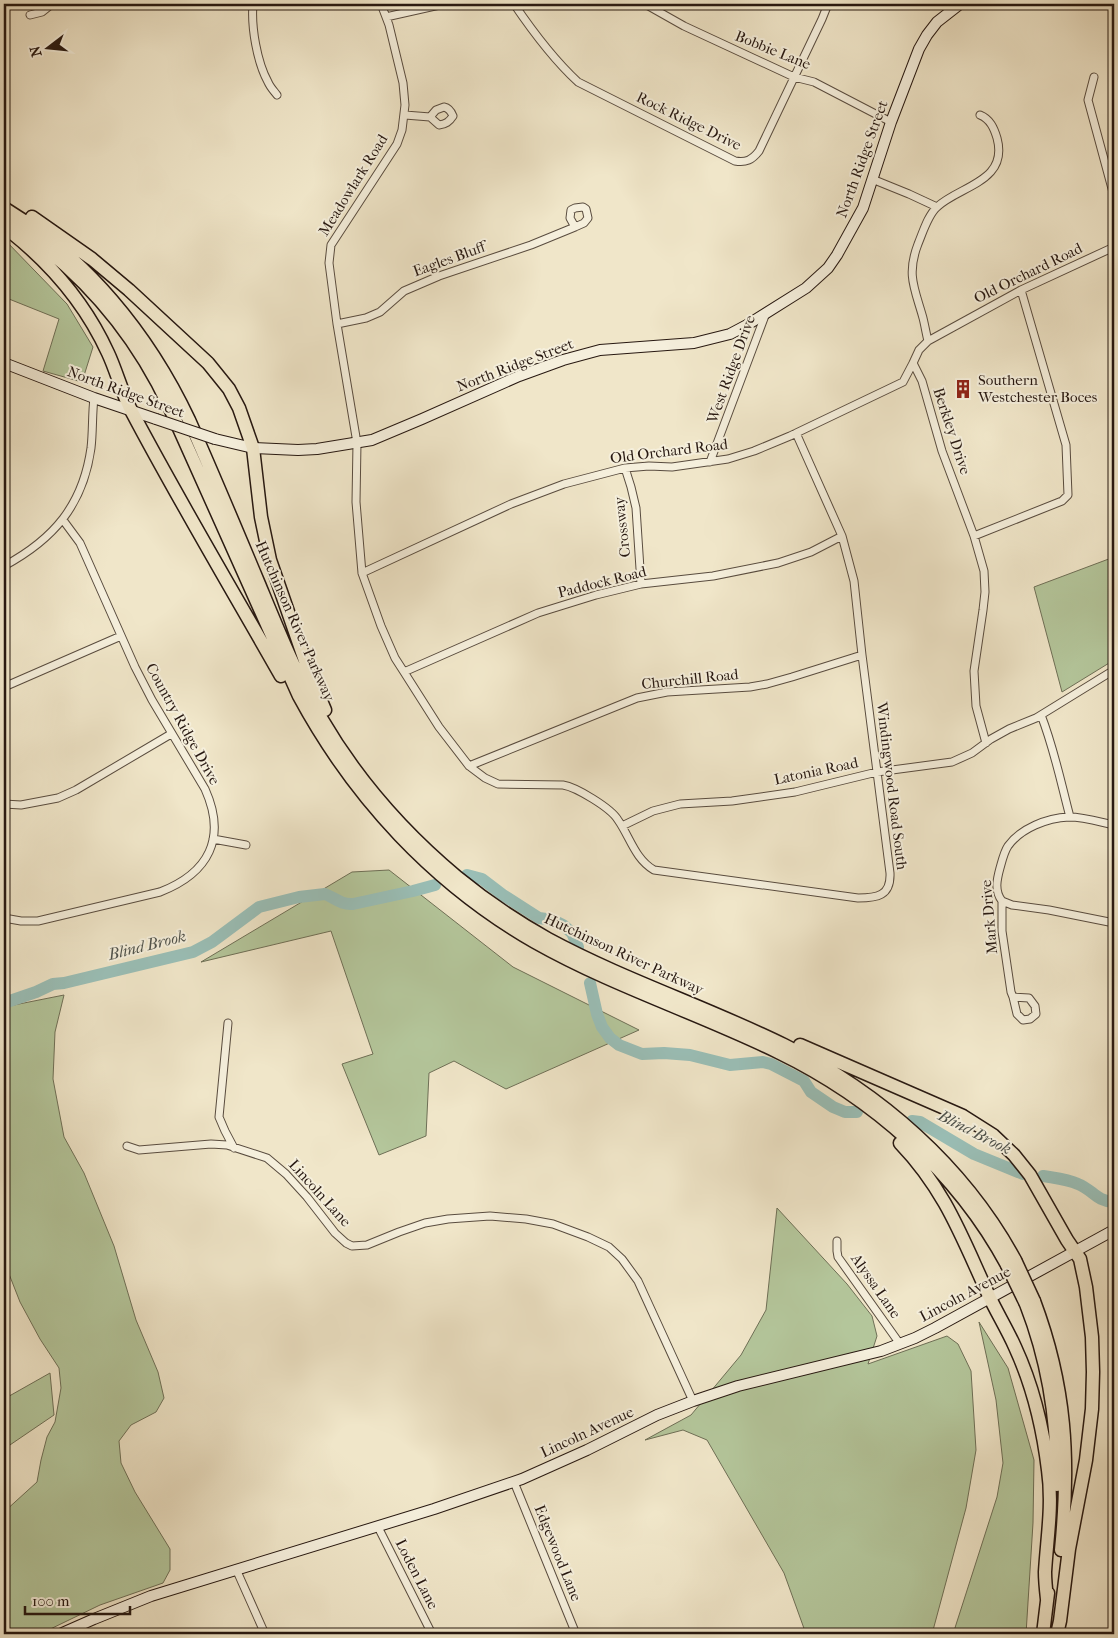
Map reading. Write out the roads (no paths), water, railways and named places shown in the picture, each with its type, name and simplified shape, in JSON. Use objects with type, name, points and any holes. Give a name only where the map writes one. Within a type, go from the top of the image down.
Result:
[{"type":"highway","points":[[4,200],[49,228],[99,264],[208,363],[225,384],[236,402],[253,448],[265,543],[302,654],[329,718],[383,804]]},
{"type":"highway","name":"Hutchinson River Parkway","points":[[4,208],[50,240],[88,273],[122,311],[152,352],[172,385],[189,420],[302,683],[323,722],[359,774],[417,841],[474,891],[549,940],[583,957],[764,1036],[804,1055],[837,1075],[869,1097],[928,1146],[971,1192],[994,1224],[1030,1303],[1046,1333],[1062,1402],[1066,1440],[1066,1479],[1052,1634]]},
{"type":"highway","name":"Hutchinson River Parkway","points":[[4,218],[45,248],[83,282],[116,320],[149,367],[169,406],[287,673],[317,729],[346,772],[386,822],[422,858],[471,899],[514,929],[580,966],[790,1058],[824,1077],[866,1105],[933,1163],[958,1191],[1011,1262]]},
{"type":"highway","points":[[4,227],[47,264],[82,307],[108,351],[130,410],[306,720],[346,772]]},
{"type":"highway","points":[[696,1006],[745,1021],[963,1116],[993,1135],[1014,1154],[1030,1175],[1067,1240],[1076,1252],[1082,1266],[1090,1312],[1093,1397],[1088,1448],[1068,1556],[1057,1634]]},
{"type":"highway","points":[[824,1077],[874,1118],[908,1150],[938,1191],[959,1228],[990,1298],[1023,1365],[1036,1404],[1049,1472],[1049,1532],[1045,1574],[1047,1599]]},
{"type":"highway","name":"Hutchinson River Parkway","points":[[1030,1303],[1047,1372],[1054,1409],[1056,1434],[1057,1498],[1043,1634]]},
{"type":"street","points":[[30,16],[42,12],[52,4]]},
{"type":"street","points":[[253,4],[253,26],[260,64],[268,83],[277,95]]},
{"type":"street","name":"Meadowlark Road","points":[[381,4],[386,17],[406,105],[402,130],[397,144],[331,245],[329,263],[337,324],[358,443],[356,502],[362,573],[395,658],[439,727],[469,766],[485,778],[498,784],[571,786],[586,794],[617,817],[622,826]]},
{"type":"street","points":[[386,17],[444,4]]},
{"type":"street","name":"Rock Ridge Drive","points":[[514,4],[534,33],[563,68],[578,82],[735,161],[750,160],[759,151],[828,4]]},
{"type":"street","name":"Bobbie Lane","points":[[645,4],[684,26],[794,77],[814,82],[891,122]]},
{"type":"street","name":"North Ridge Street","points":[[4,363],[94,398],[215,439],[253,448],[298,450],[317,449],[372,440],[519,376],[563,360],[600,350],[694,343],[730,334],[806,288],[828,268],[838,255],[863,208],[891,122],[919,49],[927,35],[945,15],[960,4]]},
{"type":"street","points":[[1094,77],[1088,100],[1114,196]]},
{"type":"street","points":[[405,115],[430,117]]},
{"type":"street","points":[[913,363],[919,350],[928,341],[912,277],[912,263],[921,237],[937,207],[976,184],[989,174],[995,164],[999,143],[995,130],[989,120],[980,115]]},
{"type":"street","points":[[872,179],[937,207]]},
{"type":"street","name":"Eagles Bluff","points":[[337,324],[366,318],[380,312],[404,291],[439,276],[531,245],[575,227]]},
{"type":"street","name":"Old Orchard Road","points":[[928,341],[1021,290],[1114,247]]},
{"type":"street","points":[[974,536],[1062,502],[1068,495],[1066,445],[1021,290]]},
{"type":"street","name":"West Ridge Drive","points":[[710,462],[766,313]]},
{"type":"street","name":"Old Orchard Road","points":[[362,573],[511,504],[564,484],[625,468],[672,467],[710,462],[754,451],[904,382],[913,363]]},
{"type":"street","name":"Berkley Drive","points":[[913,363],[922,380],[942,451],[974,536],[984,571],[985,592],[974,671],[976,706],[986,743]]},
{"type":"street","points":[[4,566],[45,539],[74,505],[82,486],[91,447],[94,398]]},
{"type":"street","name":"Windingwood Road South","points":[[622,826],[637,855],[647,866],[654,870],[858,898],[876,897],[885,892],[890,884],[854,581],[842,536],[796,433]]},
{"type":"street","name":"Crossway","points":[[625,468],[632,487],[636,508],[641,584]]},
{"type":"street","name":"Country Ridge Drive","points":[[4,918],[21,921],[38,920],[160,892],[175,886],[200,867],[208,854],[213,839],[214,821],[212,805],[205,789],[171,734],[139,675],[80,543],[63,520]]},
{"type":"street","name":"Paddock Road","points":[[404,672],[538,613],[596,595],[641,584],[713,576],[778,563],[811,552],[842,536]]},
{"type":"street","points":[[4,687],[121,636]]},
{"type":"street","name":"Churchill Road","points":[[469,766],[637,698],[667,692],[750,687],[767,684],[862,655]]},
{"type":"street","name":"Latonia Road","points":[[622,826],[652,811],[680,804],[732,801],[796,792],[876,772],[952,762],[972,753],[1009,729],[1041,715],[1114,670]]},
{"type":"street","points":[[1041,715],[1058,769],[1070,817],[1114,825]]},
{"type":"street","points":[[4,804],[20,805],[58,798],[76,790],[171,734]]},
{"type":"street","name":"Mark Drive","points":[[1014,997],[1011,992],[1002,931],[1002,901],[999,897],[997,881],[1008,847],[1016,837],[1040,823],[1070,817]]},
{"type":"street","points":[[213,839],[246,845]]},
{"type":"street","points":[[1002,901],[1012,905],[1049,910],[1114,923]]},
{"type":"street","points":[[228,1023],[219,1117],[234,1148]]},
{"type":"street","name":"Lincoln Lane","points":[[127,1146],[139,1150],[211,1144],[227,1145],[267,1158],[307,1197],[335,1233],[352,1246],[367,1245],[399,1232],[448,1219],[490,1216],[526,1219],[553,1224],[588,1237],[610,1247],[622,1259],[638,1281],[693,1401]]},
{"type":"street","name":"Lincoln Avenue","points":[[60,1634],[151,1596],[378,1527],[514,1482],[587,1450],[657,1415],[693,1401],[738,1386],[862,1356],[900,1344],[921,1335],[1114,1230]]},
{"type":"street","name":"Alyssa Lane","points":[[837,1241],[838,1257],[900,1344]]},
{"type":"street","name":"Edgewood Lane","points":[[514,1482],[576,1634]]},
{"type":"street","name":"Loden Lane","points":[[378,1527],[432,1634]]},
{"type":"street","points":[[236,1569],[265,1634]]},
{"type":"waterway","name":"Blind Brook","points":[[467,875],[482,879],[539,918],[553,920],[563,925],[572,933],[578,947]]},
{"type":"waterway","name":"Blind Brook","points":[[4,1003],[53,984],[193,952],[212,942],[259,907],[299,897],[325,894],[342,902],[353,904],[435,885]]},
{"type":"waterway","name":"Blind Brook","points":[[590,983],[602,1027],[610,1038],[619,1045],[642,1054],[690,1055],[730,1065],[763,1062],[771,1064],[804,1081],[811,1092],[833,1107],[845,1112],[857,1112]]},
{"type":"waterway","name":"Blind Brook","points":[[912,1121],[920,1122],[974,1154],[1023,1174]]},
{"type":"waterway","name":"Blind Brook","points":[[1043,1176],[1074,1182],[1103,1200],[1114,1202]]},
{"type":"place","name":"Southern Westchester Boces","points":[[963,389]]}]
